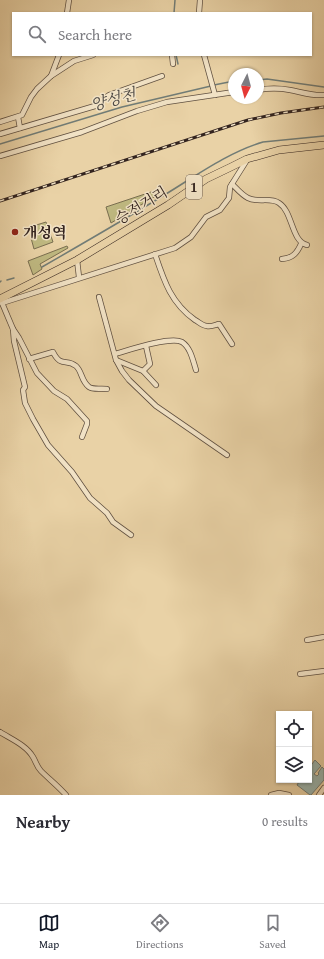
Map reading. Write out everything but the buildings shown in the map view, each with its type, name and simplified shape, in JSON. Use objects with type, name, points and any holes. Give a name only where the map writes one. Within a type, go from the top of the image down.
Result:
[{"type":"main road","name":"승전거리","points":[[2,300],[77,260],[168,205],[206,179],[247,159],[279,150],[324,145]]},
{"type":"street","points":[[67,12],[69,0]]},
{"type":"street","points":[[199,12],[200,0]]},
{"type":"street","points":[[51,76],[59,56]]},
{"type":"street","points":[[0,122],[18,117],[22,114],[37,89],[51,76],[74,61],[90,56]]},
{"type":"street","points":[[172,56],[172,64]]},
{"type":"street","points":[[204,56],[215,96]]},
{"type":"street","points":[[0,134],[95,106],[109,95],[162,76]]},
{"type":"street","points":[[264,89],[270,88],[287,90],[317,96],[324,95]]},
{"type":"street","points":[[0,156],[82,132],[137,111],[167,102],[228,93]]},
{"type":"street","points":[[18,117],[20,128]]},
{"type":"street","points":[[82,437],[87,421],[67,399],[54,391],[38,373],[13,329],[2,300],[174,248],[191,237],[206,217],[220,210],[229,198],[229,191],[232,184],[247,159]]},
{"type":"street","points":[[232,184],[248,199],[270,200],[278,203],[290,219],[297,238],[304,244],[293,256],[282,259]]},
{"type":"street","points":[[156,254],[164,280],[174,300],[188,315],[202,325],[207,326],[219,324],[232,344]]},
{"type":"street","points":[[77,260],[79,277]]},
{"type":"street","points":[[99,297],[116,360],[129,380],[156,406],[227,455]]},
{"type":"street","points":[[13,329],[14,341],[25,387],[23,390],[25,403],[32,419],[48,445],[72,472],[90,498],[107,513],[113,522],[131,535]]},
{"type":"street","points":[[114,354],[171,340],[182,342],[191,354],[196,370]]},
{"type":"street","points":[[143,371],[150,364],[146,346]]},
{"type":"street","points":[[29,359],[53,352],[56,359],[76,365],[83,380],[88,386],[92,388],[107,389]]},
{"type":"street","points":[[116,360],[143,371],[156,385]]},
{"type":"street","points":[[307,640],[324,637]]},
{"type":"street","points":[[300,674],[324,671]]},
{"type":"street","points":[[0,732],[12,738],[27,750],[33,756],[38,768],[57,784],[66,795]]},
{"type":"street","points":[[319,795],[324,788]]},
{"type":"street","points":[[270,795],[279,793],[289,795]]},
{"type":"shaded area","points":[[163,188],[164,191],[111,223],[106,207]]},
{"type":"shaded area","points":[[46,222],[53,242],[34,249],[30,227]]},
{"type":"shaded area","points":[[67,246],[68,248],[40,264],[42,269],[33,275],[28,261]]},
{"type":"water","points":[[315,760],[321,766],[314,774],[317,776],[322,767],[324,769],[324,780],[310,795],[297,785],[298,783],[312,783],[312,764]]},
{"type":"waterway","points":[[174,12],[175,0]]},
{"type":"waterway","points":[[176,56],[178,64]]},
{"type":"waterway","name":"양성천","points":[[264,79],[324,87]]},
{"type":"waterway","name":"양성천","points":[[214,85],[228,82]]},
{"type":"waterway","name":"양성천","points":[[0,144],[122,107],[211,86]]},
{"type":"waterway","points":[[42,267],[132,215],[223,159],[263,142],[324,136]]},
{"type":"waterway","points":[[7,280],[14,278]]},
{"type":"railway","points":[[0,201],[248,120],[281,113],[324,107]]},
{"type":"place","name":"개성역","points":[[15,232]]}]
